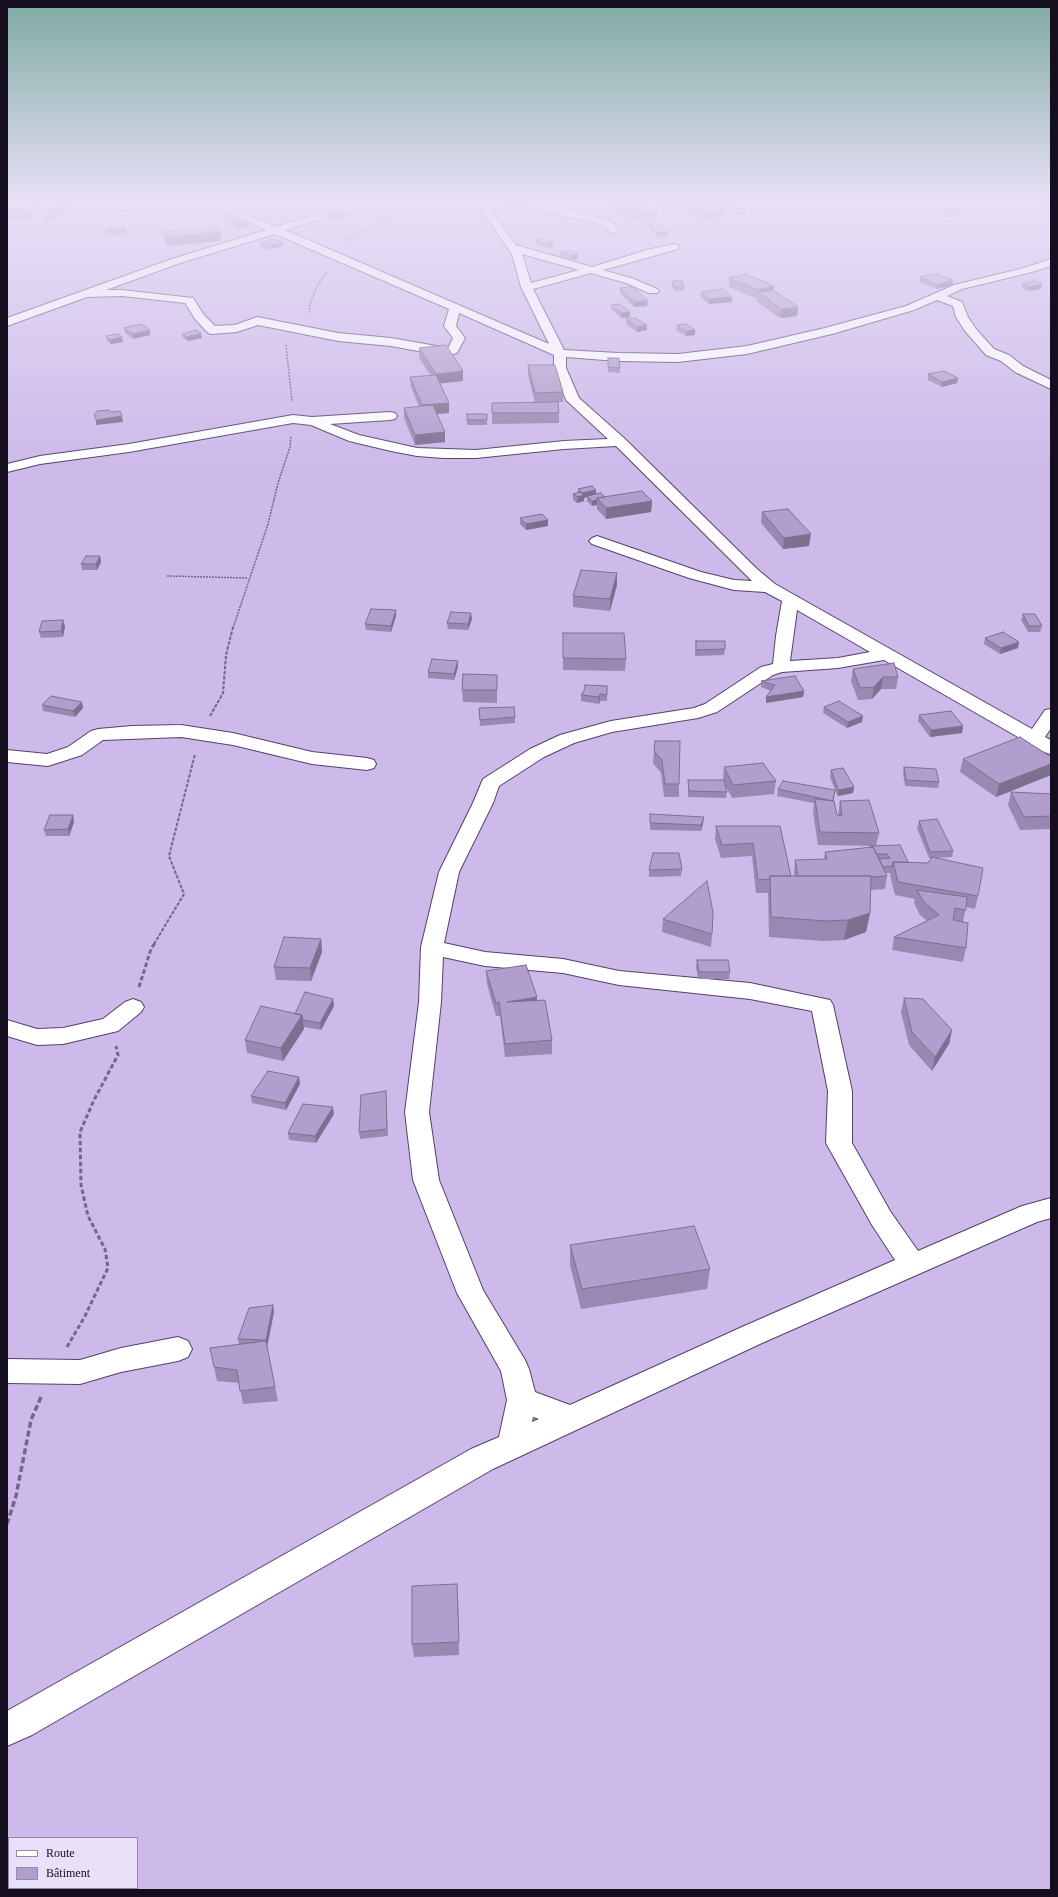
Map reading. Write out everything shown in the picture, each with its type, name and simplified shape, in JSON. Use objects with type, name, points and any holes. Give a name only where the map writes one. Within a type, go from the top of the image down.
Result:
[{"type":"street","points":[[7,322],[101,290]]},
{"type":"street","points":[[412,290],[560,353],[648,359],[701,356],[739,351],[828,331],[910,308],[952,290]]},
{"type":"street","points":[[528,290],[560,353],[560,368],[574,400],[585,412],[620,442],[751,572],[769,587],[1051,748]]},
{"type":"street","points":[[89,294],[122,293],[188,300],[199,317],[212,330],[237,328],[257,321],[338,337],[391,342],[445,352],[453,350],[459,338],[450,326],[455,308]]},
{"type":"street","points":[[936,296],[958,304],[962,317],[971,331],[990,352],[1005,358],[1019,369],[1051,385]]},
{"type":"street","points":[[7,468],[40,460],[129,448],[235,428],[294,420],[312,421],[390,416]]},
{"type":"street","points":[[312,421],[354,438],[390,447],[424,452],[476,454],[564,444],[620,442]]},
{"type":"street","points":[[597,541],[695,575],[734,585],[769,587]]},
{"type":"street","points":[[782,667],[784,636],[791,599]]},
{"type":"street","points":[[512,1446],[522,1400],[515,1369],[471,1294],[426,1180],[417,1112],[430,1002],[432,947],[449,872],[483,803],[490,783],[537,753],[567,739],[611,727],[698,713],[711,708],[767,671],[782,667],[838,663],[886,654]]},
{"type":"street","points":[[1035,739],[1051,714]]},
{"type":"street","points":[[7,756],[48,760],[75,751],[98,735],[181,732],[233,739],[312,758],[367,764]]},
{"type":"street","points":[[432,947],[485,959],[563,966],[619,978],[750,991],[822,1005],[840,1091],[839,1143],[881,1218],[912,1265]]},
{"type":"street","points":[[7,1028],[37,1037],[63,1036],[110,1024],[133,1007]]},
{"type":"street","points":[[7,1729],[20,1723],[482,1459],[912,1265],[1032,1213],[1051,1208]]},
{"type":"street","points":[[7,1371],[80,1372],[121,1360],[178,1349]]},
{"type":"street","points":[[522,1400],[571,1418]]},
{"type":"path","points":[[133,1007],[151,949],[184,894],[168,856],[200,734],[223,693],[226,655],[248,578],[268,524],[278,483],[290,447],[294,420],[286,355],[286,340],[291,328],[309,317],[310,304],[316,290]]},
{"type":"path","points":[[167,576],[248,578]]},
{"type":"path","points":[[7,1524],[16,1496],[31,1420],[52,1371],[85,1316],[108,1268],[105,1249],[88,1216],[80,1185],[80,1132],[94,1100],[118,1055],[115,1044]]},
{"type":"building","points":[[622,290],[636,290],[648,301],[634,302]]},
{"type":"building","points":[[724,290],[732,297],[709,299],[701,292]]},
{"type":"building","points":[[773,290],[798,307],[781,309],[758,292]]},
{"type":"building","points":[[620,304],[630,312],[621,313],[611,305]]},
{"type":"building","points":[[635,318],[647,325],[638,327],[626,319]]},
{"type":"building","points":[[141,324],[150,330],[132,334],[124,328]]},
{"type":"building","points":[[686,324],[695,330],[686,331],[677,325]]},
{"type":"building","points":[[196,330],[201,333],[187,337],[182,334]]},
{"type":"building","points":[[118,334],[122,337],[110,340],[106,336]]},
{"type":"building","points":[[446,345],[463,371],[436,374],[419,348]]},
{"type":"building","points":[[608,358],[619,358],[620,368],[608,367]]},
{"type":"building","points":[[528,365],[555,365],[563,392],[535,393]]},
{"type":"building","points":[[944,371],[958,378],[942,382],[928,374]]},
{"type":"building","points":[[436,375],[449,403],[422,405],[410,377]]},
{"type":"building","points":[[558,402],[559,413],[492,413],[492,403]]},
{"type":"building","points":[[433,405],[445,432],[415,435],[404,408]]},
{"type":"building","points":[[109,410],[111,412],[120,411],[122,416],[96,420],[94,415],[97,411]]},
{"type":"building","points":[[467,414],[487,414],[487,420],[467,420]]},
{"type":"building","points":[[592,486],[596,490],[582,493],[578,489]]},
{"type":"building","points":[[642,491],[652,501],[606,508],[597,498]]},
{"type":"building","points":[[580,492],[584,495],[578,497],[573,494]]},
{"type":"building","points":[[601,493],[605,497],[597,498],[597,500],[592,501],[587,496]]},
{"type":"building","points":[[788,509],[811,534],[784,538],[762,512]]},
{"type":"building","points":[[542,514],[548,520],[526,524],[520,518]]},
{"type":"building","points":[[86,556],[100,556],[96,564],[81,564]]},
{"type":"building","points":[[581,570],[617,573],[610,599],[573,596]]},
{"type":"building","points":[[371,609],[396,610],[391,626],[365,624]]},
{"type":"building","points":[[451,612],[471,613],[468,624],[447,623]]},
{"type":"building","points":[[1023,614],[1035,614],[1042,626],[1029,626]]},
{"type":"building","points":[[63,620],[61,631],[39,632],[42,621]]},
{"type":"building","points":[[1003,632],[1019,642],[1001,648],[985,638]]},
{"type":"building","points":[[563,633],[624,633],[626,659],[563,658]]},
{"type":"building","points":[[696,641],[725,641],[725,649],[696,650]]},
{"type":"building","points":[[432,659],[458,661],[454,674],[428,672]]},
{"type":"building","points":[[894,663],[898,677],[883,677],[874,687],[860,688],[853,669]]},
{"type":"building","points":[[463,674],[497,675],[497,690],[462,690]]},
{"type":"building","points":[[795,676],[804,691],[766,697],[775,685],[761,681]]},
{"type":"building","points":[[585,685],[607,686],[607,695],[600,694],[599,697],[581,695],[584,691]]},
{"type":"building","points":[[51,696],[82,702],[73,711],[42,705]]},
{"type":"building","points":[[839,701],[863,716],[848,722],[824,707]]},
{"type":"building","points":[[514,707],[515,717],[480,720],[479,708]]},
{"type":"building","points":[[951,711],[963,726],[931,730],[919,715]]},
{"type":"building","points":[[1020,737],[1051,757],[1051,764],[999,784],[963,759]]},
{"type":"building","points":[[655,741],[680,741],[679,784],[665,784],[662,760],[654,751]]},
{"type":"building","points":[[763,763],[776,781],[733,785],[724,767]]},
{"type":"building","points":[[904,767],[936,769],[939,782],[906,780]]},
{"type":"building","points":[[843,768],[854,787],[838,790],[831,770]]},
{"type":"building","points":[[688,780],[724,780],[727,792],[689,791]]},
{"type":"building","points":[[783,781],[835,790],[833,801],[778,789]]},
{"type":"building","points":[[1011,792],[1051,794],[1051,816],[1024,817]]},
{"type":"building","points":[[815,799],[834,801],[837,815],[842,816],[840,801],[869,800],[879,833],[820,832]]},
{"type":"building","points":[[650,814],[704,817],[701,825],[650,823]]},
{"type":"building","points":[[50,815],[73,815],[68,829],[44,830]]},
{"type":"building","points":[[937,819],[953,851],[930,852],[919,821]]},
{"type":"building","points":[[716,826],[780,826],[791,876],[770,876],[770,879],[758,880],[753,843],[722,845]]},
{"type":"building","points":[[900,845],[908,862],[893,862],[892,866],[883,867],[879,859],[890,858],[887,854],[876,854],[873,847],[870,846]]},
{"type":"building","points":[[873,847],[887,876],[798,876],[795,860],[827,859],[825,852]]},
{"type":"building","points":[[653,853],[679,853],[682,869],[649,870]]},
{"type":"building","points":[[932,857],[983,868],[978,896],[898,882],[893,862],[928,863]]},
{"type":"building","points":[[770,876],[871,876],[870,913],[848,920],[826,921],[771,917]]},
{"type":"building","points":[[707,881],[713,912],[712,934],[663,919]]},
{"type":"building","points":[[917,890],[967,897],[966,910],[955,908],[953,920],[968,923],[966,948],[894,937],[939,915],[923,901]]},
{"type":"building","points":[[284,937],[321,939],[310,968],[274,967]]},
{"type":"building","points":[[697,960],[728,960],[730,972],[699,972]]},
{"type":"building","points":[[526,965],[537,997],[507,1002],[545,1000],[552,1040],[505,1044],[499,1002],[496,1003],[486,971]]},
{"type":"building","points":[[305,992],[333,999],[320,1023],[303,1020],[302,1015],[295,1014]]},
{"type":"building","points":[[904,998],[923,999],[952,1030],[935,1057],[912,1032]]},
{"type":"building","points":[[261,1006],[302,1015],[281,1048],[245,1040]]},
{"type":"building","points":[[268,1071],[299,1077],[285,1103],[251,1096]]},
{"type":"building","points":[[386,1091],[387,1129],[359,1132],[361,1095]]},
{"type":"building","points":[[303,1104],[333,1107],[315,1136],[288,1133]]},
{"type":"building","points":[[694,1226],[710,1269],[582,1289],[570,1245]]},
{"type":"building","points":[[273,1305],[266,1340],[238,1339],[249,1308]]},
{"type":"building","points":[[266,1341],[275,1387],[240,1391],[237,1370],[214,1367],[210,1348]]},
{"type":"building","points":[[457,1584],[459,1642],[412,1644],[412,1586]]}]
